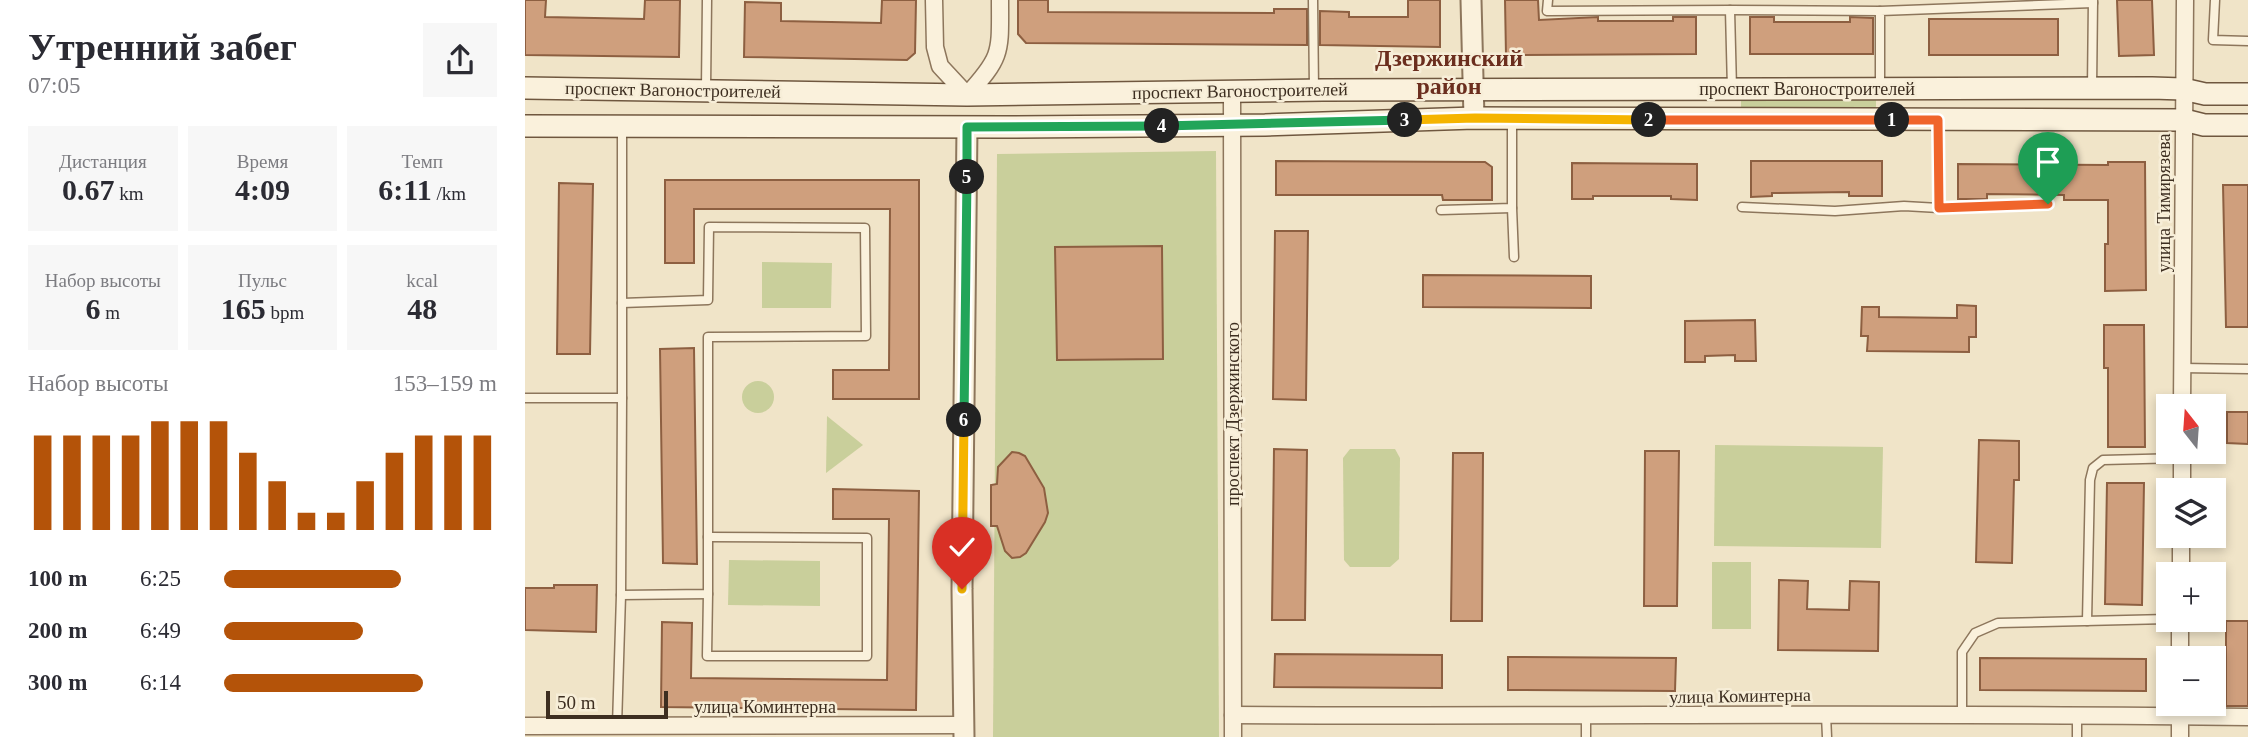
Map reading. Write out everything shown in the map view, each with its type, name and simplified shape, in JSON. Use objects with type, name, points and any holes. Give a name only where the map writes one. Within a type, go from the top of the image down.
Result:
[{"type":"main road","name":"проспект Вагоностроителей","points":[[525,88],[967,95],[1314,90],[1880,88],[2183,89],[2205,94],[2248,94]]},
{"type":"main road","points":[[967,95],[967,127]]},
{"type":"main road","name":"проспект Вагоностроителей","points":[[525,126],[1234,125],[1475,118],[2184,120],[2204,125],[2248,125]]},
{"type":"street","points":[[934,0],[935,47],[940,66],[967,95],[992,68],[1000,47],[1000,0]]},
{"type":"street","points":[[1471,0],[1475,118]]},
{"type":"street","name":"улица Тимирязева","points":[[2182,394],[2185,0]]},
{"type":"street","name":"проспект Дзержинского","points":[[1232,91],[1233,737]]},
{"type":"street","points":[[964,731],[962,589],[967,127]]},
{"type":"street","name":"улица Коминтерна","points":[[1233,715],[2077,715],[2156,711]]},
{"type":"street","name":"улица Коминтерна","points":[[2226,715],[2248,717]]},
{"type":"street","points":[[2180,716],[2180,737]]},
{"type":"street","name":"улица Коминтерна","points":[[525,726],[617,726],[740,732],[964,731]]},
{"type":"lane","points":[[706,90],[707,0]]},
{"type":"lane","points":[[1313,0],[1314,90]]},
{"type":"lane","points":[[1548,0],[1547,11],[1880,11],[2093,1],[2092,89]]},
{"type":"lane","points":[[1684,0],[1685,11]]},
{"type":"lane","points":[[2215,0],[2213,40],[2248,41]]},
{"type":"lane","points":[[1730,10],[1732,89]]},
{"type":"lane","points":[[1880,11],[1880,88]]},
{"type":"lane","points":[[1512,120],[1514,257]]},
{"type":"lane","points":[[1938,120],[1939,208]]},
{"type":"lane","points":[[617,726],[621,595],[622,126]]},
{"type":"lane","points":[[1742,207],[1835,211],[1904,206],[1939,208],[2048,204]]},
{"type":"lane","points":[[1441,210],[1512,208]]},
{"type":"lane","points":[[622,303],[708,300],[709,227],[865,228],[866,336],[708,337],[707,656],[867,656],[867,538],[708,537]]},
{"type":"lane","points":[[2182,368],[2248,369]]},
{"type":"lane","points":[[525,398],[622,398]]},
{"type":"lane","points":[[2087,621],[2090,480],[2093,468],[2103,460],[2156,457]]},
{"type":"lane","points":[[621,595],[708,594]]},
{"type":"lane","points":[[1962,713],[1962,652],[1975,633],[1998,623],[2156,619]]},
{"type":"lane","points":[[1826,715],[1827,737]]},
{"type":"lane","points":[[2077,715],[2077,737]]},
{"type":"lane","points":[[1586,717],[1586,737]]},
{"type":"green space","points":[[1741,96],[1876,96],[1876,110],[1741,109]]},
{"type":"green space","points":[[1216,151],[1219,737],[993,737],[997,154]]},
{"type":"green space","points":[[762,262],[832,263],[831,308],[762,308]]},
{"type":"green space","points":[[758,381],[769,386],[774,397],[769,408],[758,413],[747,408],[742,397],[747,386]]},
{"type":"green space","points":[[827,416],[863,445],[826,473]]},
{"type":"green space","points":[[1715,445],[1883,447],[1881,548],[1714,546]]},
{"type":"green space","points":[[1350,449],[1395,449],[1400,458],[1399,559],[1390,567],[1350,567],[1344,560],[1343,458]]},
{"type":"green space","points":[[729,560],[820,561],[820,606],[728,605]]},
{"type":"green space","points":[[1712,562],[1751,562],[1751,629],[1712,629]]},
{"type":"building","points":[[525,0],[546,0],[545,17],[644,19],[645,0],[680,0],[679,57],[525,55]]},
{"type":"building","points":[[882,0],[916,0],[915,53],[907,60],[744,57],[745,2],[781,3],[781,21],[881,23]]},
{"type":"building","points":[[1018,0],[1048,0],[1048,12],[1274,13],[1274,9],[1307,9],[1307,45],[1026,43],[1018,34]]},
{"type":"building","points":[[1408,0],[1440,0],[1440,47],[1320,45],[1320,11],[1349,12],[1349,17],[1408,17]]},
{"type":"building","points":[[1505,0],[1538,0],[1539,20],[1598,17],[1598,21],[1673,21],[1673,17],[1696,17],[1696,54],[1506,55]]},
{"type":"building","points":[[2117,0],[2152,0],[2154,55],[2119,56]]},
{"type":"building","points":[[1750,17],[1774,17],[1774,22],[1850,22],[1850,17],[1873,18],[1873,54],[1750,54]]},
{"type":"building","points":[[1929,19],[2058,19],[2058,55],[1929,55]]},
{"type":"building","points":[[1276,161],[1485,162],[1492,167],[1492,200],[1443,200],[1442,195],[1276,195]]},
{"type":"building","points":[[1751,161],[1882,161],[1882,196],[1849,196],[1849,192],[1772,193],[1772,196],[1751,197]]},
{"type":"building","points":[[2108,162],[2145,162],[2146,290],[2105,291],[2108,200],[2064,200],[2064,195],[1987,194],[1987,199],[1958,199],[1958,164],[2108,165]]},
{"type":"building","points":[[1572,163],[1697,164],[1697,200],[1671,199],[1671,196],[1593,196],[1593,199],[1572,199]]},
{"type":"building","points":[[665,180],[919,180],[919,399],[833,399],[833,370],[889,370],[890,209],[694,209],[694,263],[665,263]]},
{"type":"building","points":[[559,183],[593,184],[590,354],[557,354]]},
{"type":"building","points":[[2223,185],[2248,185],[2248,327],[2226,327]]},
{"type":"building","points":[[1275,231],[1308,231],[1306,400],[1273,399]]},
{"type":"building","points":[[1162,246],[1163,359],[1057,360],[1055,247]]},
{"type":"building","points":[[1423,275],[1591,276],[1591,308],[1423,307]]},
{"type":"building","points":[[1957,305],[1976,306],[1976,337],[1969,337],[1969,352],[1867,351],[1868,336],[1861,336],[1862,307],[1879,307],[1879,317],[1957,318]]},
{"type":"building","points":[[1755,320],[1756,361],[1735,361],[1735,355],[1705,356],[1705,362],[1685,362],[1685,321]]},
{"type":"building","points":[[2104,325],[2144,325],[2145,447],[2108,447],[2108,368],[2104,368]]},
{"type":"building","points":[[694,348],[697,564],[663,563],[660,349]]},
{"type":"building","points":[[2227,412],[2248,412],[2248,444],[2227,443]]},
{"type":"building","points":[[1979,440],[2019,441],[2019,480],[2014,480],[2012,563],[1976,562]]},
{"type":"building","points":[[1274,449],[1307,450],[1305,620],[1272,620]]},
{"type":"building","points":[[1645,451],[1679,451],[1677,606],[1644,606]]},
{"type":"building","points":[[1012,452],[1025,456],[1044,488],[1048,513],[1026,553],[1012,558],[1005,551],[997,526],[991,526],[991,485],[997,484],[998,467]]},
{"type":"building","points":[[1453,453],[1483,453],[1482,621],[1451,621]]},
{"type":"building","points":[[2107,483],[2144,483],[2142,605],[2105,604]]},
{"type":"building","points":[[833,489],[919,491],[916,710],[661,707],[662,622],[692,623],[691,678],[887,680],[889,519],[833,519]]},
{"type":"building","points":[[1779,580],[1808,581],[1807,609],[1849,610],[1850,581],[1879,582],[1878,651],[1778,650]]},
{"type":"building","points":[[554,585],[597,585],[596,632],[525,630],[525,588],[554,588]]},
{"type":"building","points":[[2226,621],[2248,621],[2248,706],[2226,706]]},
{"type":"building","points":[[1275,654],[1442,655],[1442,688],[1274,687]]},
{"type":"building","points":[[1508,657],[1676,658],[1675,691],[1508,690]]},
{"type":"building","points":[[1980,658],[2146,659],[2146,691],[1980,690]]},
{"type":"district","name":"Дзержинский район","points":[[1449,72]]},
{"type":"route","points":[[962,589],[967,127],[1265,125],[1475,118],[1938,120],[1939,208],[2048,204]]}]
